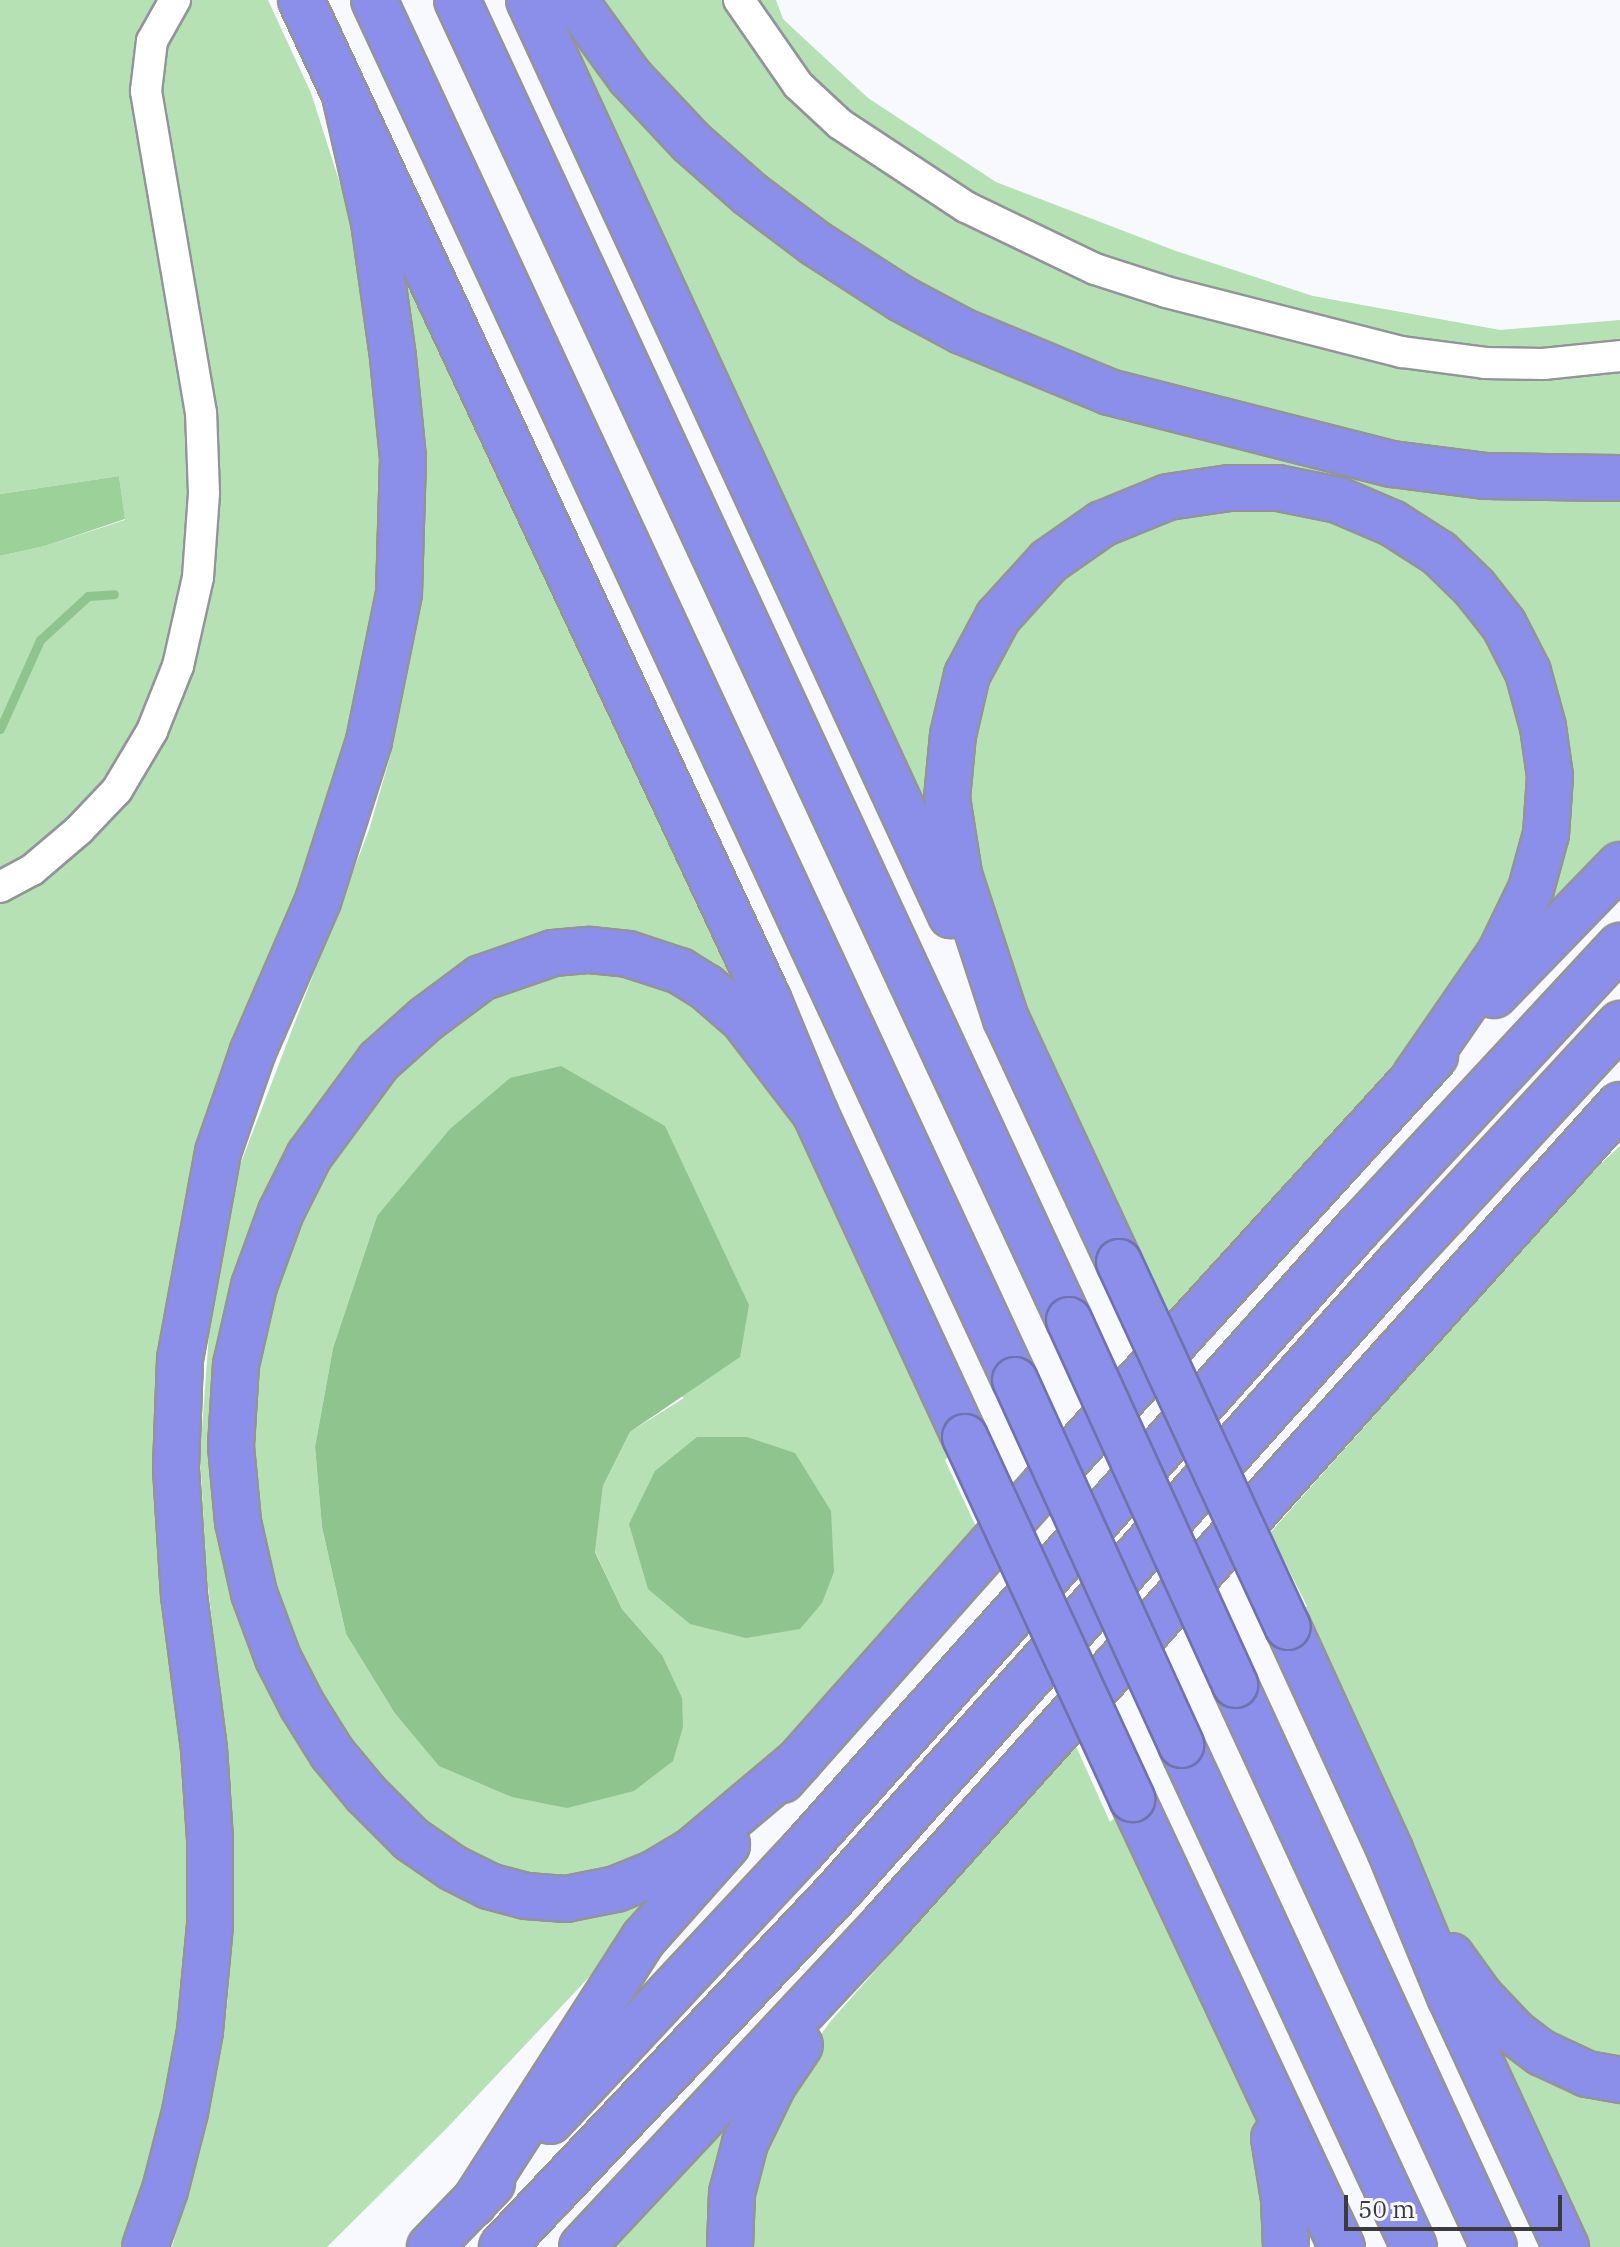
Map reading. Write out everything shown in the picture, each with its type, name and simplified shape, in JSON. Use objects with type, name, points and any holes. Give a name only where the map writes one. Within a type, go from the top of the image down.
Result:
[{"type":"highway","points":[[301,0],[768,999],[815,1113],[1260,2078],[1342,2247]]},
{"type":"highway","points":[[374,0],[1414,2247]]},
{"type":"highway","points":[[457,0],[1069,1320],[1494,2247]]},
{"type":"highway","points":[[529,0],[973,962],[1006,1019],[1288,1627],[1390,1850],[1450,1996],[1566,2247]]},
{"type":"highway","points":[[574,0],[630,77],[691,142],[750,194],[890,291],[962,331],[1109,392],[1392,464],[1486,476],[1620,478]]},
{"type":"highway","points":[[145,2247],[165,2190],[185,2112],[200,2031],[210,1926],[209,1824],[184,1596],[176,1468],[180,1359],[218,1152],[253,1051],[318,901],[369,741],[399,593],[403,458],[393,357],[374,222],[345,95]]},
{"type":"highway","points":[[1006,1019],[959,874],[947,798],[953,735],[967,675],[998,617],[1049,561],[1102,524],[1168,497],[1229,488],[1278,488],[1338,500],[1392,523],[1439,553],[1474,587],[1504,625],[1528,672],[1543,727],[1550,776],[1546,834],[1531,889],[1500,953],[1415,1076]]},
{"type":"highway","points":[[473,2204],[644,1938],[1415,1076],[1620,865]]},
{"type":"highway","points":[[430,2247],[802,1851],[1359,1227],[1620,946]]},
{"type":"highway","points":[[800,1760],[692,1851],[655,1873],[616,1889],[566,1899],[526,1896],[489,1886],[453,1868],[411,1839],[366,1794],[332,1753],[302,1705],[278,1658],[254,1593],[238,1522],[231,1446],[236,1365],[254,1286],[281,1212],[309,1156],[379,1061],[426,1019],[481,978],[553,953],[590,950],[628,954],[680,971],[706,987],[743,1019],[815,1113]]},
{"type":"highway","points":[[502,2247],[843,1886],[1389,1274],[1620,1024]]},
{"type":"highway","points":[[582,2247],[884,1924],[1620,1105]]},
{"type":"highway","points":[[1559,1171],[1620,1127]]},
{"type":"highway","points":[[1390,1850],[1452,1957],[1480,1996],[1515,2033],[1542,2053],[1587,2074],[1620,2080]]},
{"type":"highway","points":[[730,2247],[732,2193],[745,2143],[773,2085],[884,1924]]},
{"type":"highway","points":[[1260,2078],[1284,2199],[1286,2247]]},
{"type":"street","points":[[0,887],[32,870],[79,830],[117,790],[152,731],[178,666],[198,577],[204,493],[201,413],[146,91],[152,41],[175,0]]},
{"type":"street","points":[[739,0],[798,85],[840,124],[966,207],[1095,269],[1181,296],[1402,352],[1485,363],[1529,364],[1620,356]]},
{"type":"shaded area","points":[[0,0],[268,0],[311,93],[357,237],[381,394],[384,512],[376,628],[357,730],[184,1250],[195,1782],[190,2014],[131,2247],[0,2247],[0,556],[45,546],[125,520],[119,476],[0,494]]},
{"type":"shaded area","points":[[588,0],[730,0],[896,174],[1318,342],[1620,362],[1620,463],[1464,458],[1125,379],[957,310],[826,231],[695,121]]},
{"type":"shaded area","points":[[752,0],[776,0],[783,19],[868,98],[996,182],[1176,251],[1313,296],[1500,330],[1620,320],[1620,348],[1538,357],[1403,345],[1080,256],[907,162],[805,81]]},
{"type":"shaded area","points":[[549,15],[632,108],[927,331],[1620,496],[1620,846],[1534,940],[1556,859],[1483,580],[1244,474],[1021,571],[938,850]]},
{"type":"shaded area","points":[[389,218],[754,1007],[667,953],[446,984],[236,1288],[258,1643],[461,1886],[673,1888],[446,2129],[327,2247],[172,2247],[201,2148],[217,2070],[227,2007],[233,1925],[232,1800],[207,1577],[200,1456],[210,1320],[240,1165],[369,830],[392,750],[410,659],[420,579]]},
{"type":"shaded area","points":[[119,476],[125,519],[45,546],[0,556],[0,494]]},
{"type":"shaded area","points":[[1240,499],[1347,517],[1462,593],[1528,712],[1529,857],[1441,1019],[1173,1321],[1137,1244],[1133,1247],[1003,968],[980,900],[961,772],[982,678],[1045,585],[1127,527]]},
{"type":"shaded area","points":[[570,962],[684,986],[780,1083],[950,1454],[945,1460],[980,1535],[753,1786],[678,1849],[559,1885],[470,1861],[378,1790],[284,1633],[253,1518],[250,1395],[285,1238],[351,1119],[461,1010]],"holes":[[[377,1216],[684,1398],[630,1432],[603,1486],[595,1551],[622,1609],[662,1655],[394,1712],[346,1634],[322,1527],[315,1447],[333,1348]]]},
{"type":"shaded area","points":[[561,1066],[665,1126],[749,1305],[740,1357],[630,1432],[603,1486],[595,1552],[622,1609],[662,1655],[682,1698],[683,1727],[673,1761],[634,1791],[567,1808],[512,1797],[439,1766],[394,1712],[346,1634],[322,1527],[315,1447],[333,1348],[377,1216],[450,1129],[510,1078]]},
{"type":"shaded area","points":[[1620,1146],[1620,2066],[1547,2044],[1467,1965],[1430,1896],[1303,1611],[1307,1606],[1270,1533],[1582,1181]]},
{"type":"shaded area","points":[[697,1437],[747,1437],[795,1453],[831,1511],[834,1572],[822,1603],[800,1629],[746,1638],[690,1624],[648,1589],[629,1524],[655,1471]]},
{"type":"shaded area","points":[[1075,1744],[1110,1822],[1117,1816],[1255,2113],[1271,2177],[1273,2247],[741,2247],[741,2222],[780,2091],[830,2022]]},
{"type":"shaded area","points":[[1472,2011],[1620,2094],[1620,2247],[1582,2247]]},
{"type":"shaded area","points":[[746,2098],[717,2247],[605,2247]]},
{"type":"waterway","points":[[0,729],[40,640],[88,596],[114,594]]}]
